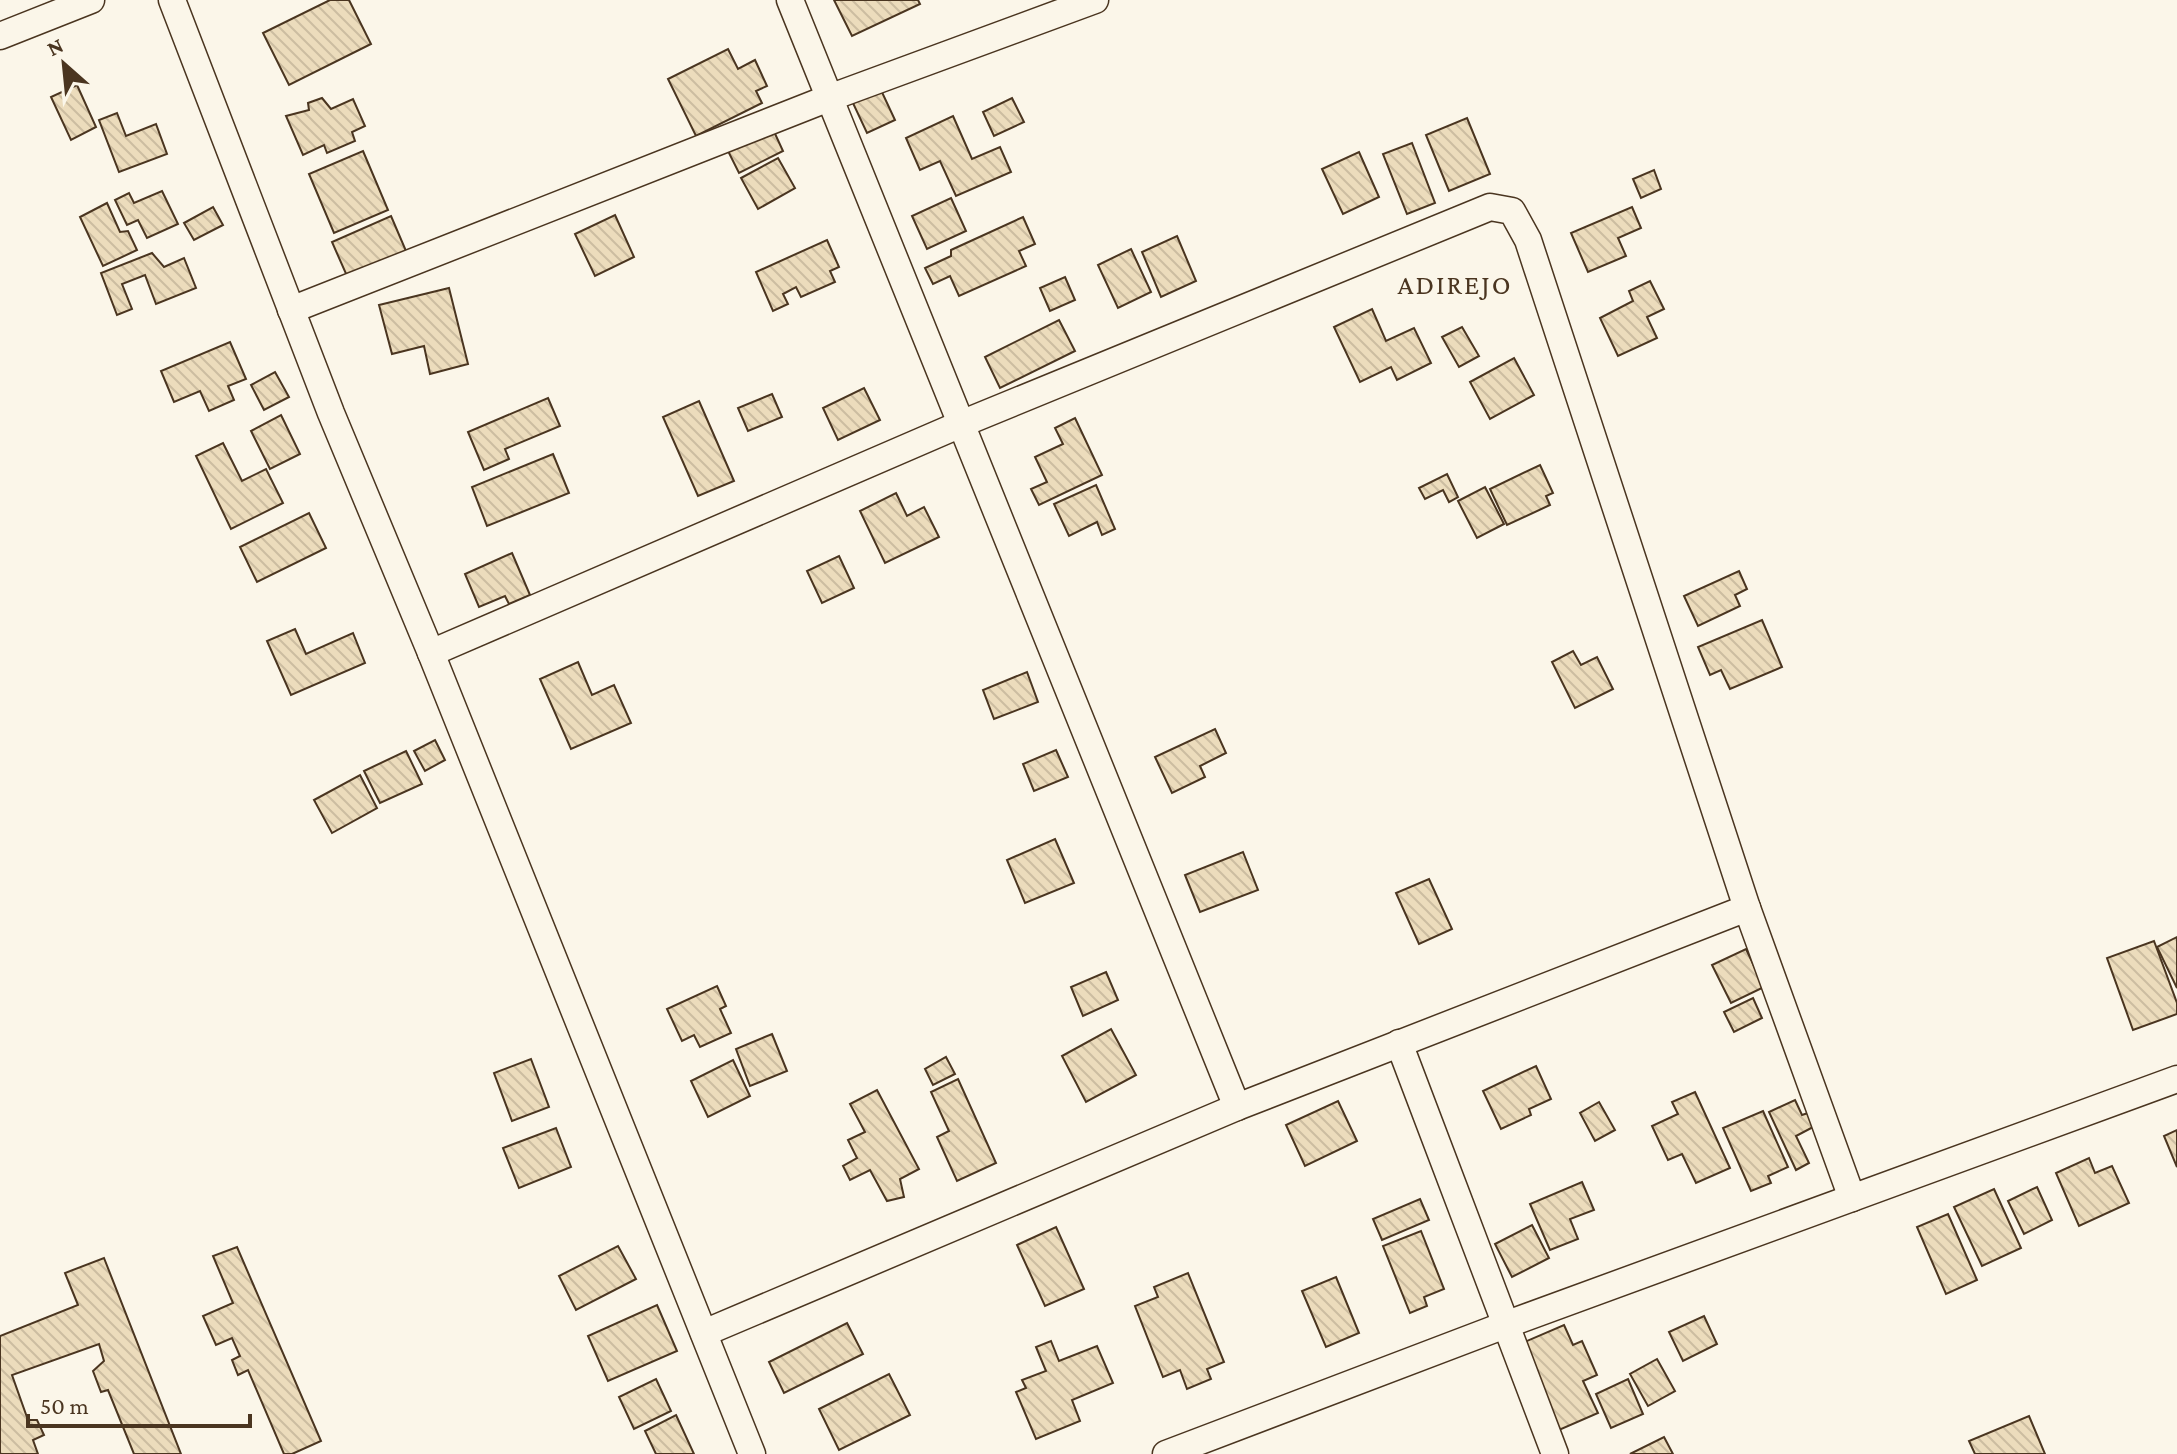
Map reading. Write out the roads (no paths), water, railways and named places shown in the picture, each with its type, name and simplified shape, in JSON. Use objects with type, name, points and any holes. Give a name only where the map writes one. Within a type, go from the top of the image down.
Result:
[{"type":"street","points":[[0,36],[91,0]]},
{"type":"street","points":[[172,0],[331,413],[431,653],[752,1454]]},
{"type":"street","points":[[790,0],[1237,1107]]},
{"type":"street","points":[[291,310],[829,98],[1095,0]]},
{"type":"street","points":[[431,653],[961,424],[1490,207],[1512,211],[1528,240],[1747,908],[1852,1198]]},
{"type":"street","points":[[704,1333],[1237,1107],[1747,908]]},
{"type":"street","points":[[1399,1043],[1555,1454]]},
{"type":"street","points":[[1166,1454],[1505,1325],[2177,1079]]},
{"type":"district","name":"ADIREJO","points":[[1455,284]]}]
